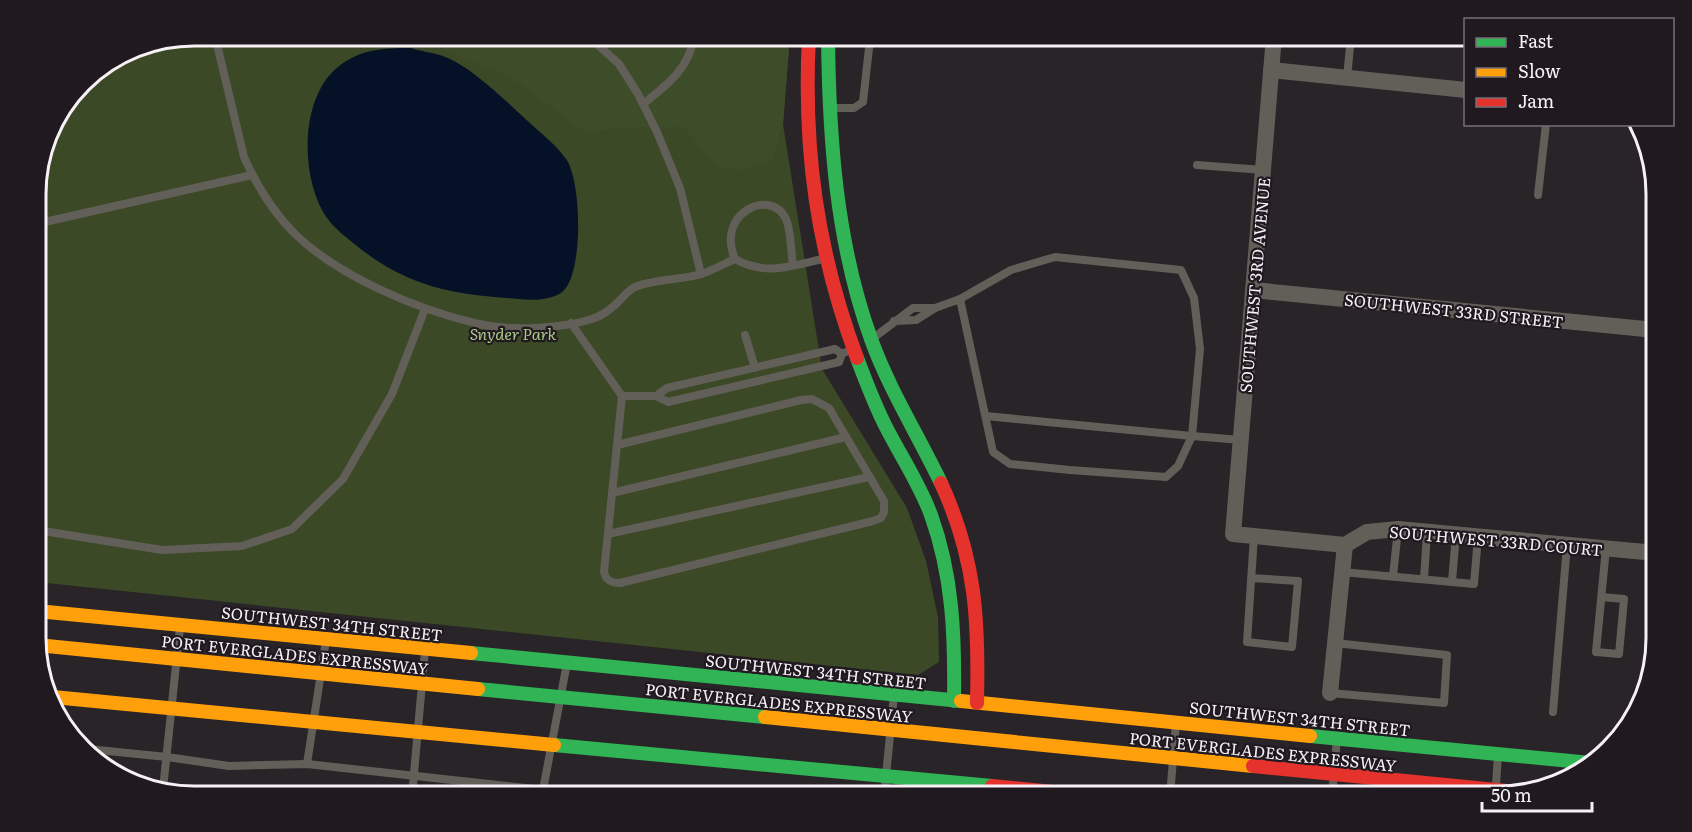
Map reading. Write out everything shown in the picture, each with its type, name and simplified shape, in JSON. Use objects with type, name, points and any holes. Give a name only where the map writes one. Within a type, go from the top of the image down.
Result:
[{"type":"main road","points":[[808,46],[805,78],[807,134],[812,188],[821,240],[848,351],[929,512],[942,547],[950,584],[955,633],[954,701]]},
{"type":"main road","points":[[828,46],[831,151],[847,253],[871,339],[890,384],[950,504],[967,554],[977,607],[977,703]]},
{"type":"main road","name":"SOUTHWEST 34TH STREET","points":[[46,611],[1579,762]]},
{"type":"main road","name":"PORT EVERGLADES EXPRESSWAY","points":[[47,646],[1447,785]]},
{"type":"main road","points":[[60,698],[982,785]]},
{"type":"street","name":"SOUTHWEST 3RD AVENUE","points":[[1254,536],[1233,534],[1273,46]]},
{"type":"street","points":[[1271,69],[1464,90]]},
{"type":"street","name":"SOUTHWEST 33RD STREET","points":[[1254,290],[1646,329]]},
{"type":"street","name":"SOUTHWEST 33RD COURT","points":[[1345,545],[1367,532],[1398,529],[1646,552]]},
{"type":"street","points":[[1254,536],[1345,545],[1330,693]]},
{"type":"lane","points":[[217,46],[244,157],[252,175],[275,210],[294,233],[322,256],[372,286],[425,309],[481,324],[521,327],[572,323],[593,319],[614,307],[634,287],[701,274],[735,260]]},
{"type":"lane","points":[[599,46],[619,64],[643,104],[680,188],[701,274]]},
{"type":"lane","points":[[643,104],[674,79],[693,46]]},
{"type":"lane","points":[[829,108],[854,108],[863,102],[869,46]]},
{"type":"lane","points":[[1347,78],[1350,46]]},
{"type":"lane","points":[[1538,195],[1546,126]]},
{"type":"lane","points":[[1197,165],[1263,170]]},
{"type":"lane","points":[[47,222],[252,175]]},
{"type":"lane","points":[[793,265],[786,220],[779,210],[756,205],[743,211],[735,221],[730,238],[730,249],[735,260],[757,269],[770,270],[826,258],[847,253]]},
{"type":"lane","points":[[622,396],[656,396],[668,402],[838,362],[848,351],[871,339],[894,321],[916,320],[935,308],[960,299],[1011,270],[1055,257],[1181,270],[1194,298],[1200,349],[1192,436],[1178,466],[1166,477],[1070,471],[1010,464],[993,452],[960,299]]},
{"type":"lane","points":[[46,531],[162,550],[242,546],[292,529],[344,479],[392,394],[425,309]]},
{"type":"lane","points":[[572,323],[622,396],[612,493],[608,534],[605,578],[614,583],[620,583],[881,518],[884,512],[884,501],[829,408],[812,399],[617,445]]},
{"type":"lane","points":[[745,335],[755,368]]},
{"type":"lane","points":[[656,396],[668,388],[835,349],[848,351]]},
{"type":"lane","points":[[986,416],[1241,440]]},
{"type":"lane","points":[[612,493],[846,437]]},
{"type":"lane","points":[[608,534],[869,477]]},
{"type":"lane","points":[[1394,576],[1398,529]]},
{"type":"lane","points":[[1424,579],[1427,532]]},
{"type":"lane","points":[[1452,581],[1456,535]]},
{"type":"lane","points":[[1251,578],[1298,581],[1292,647],[1247,642],[1251,578],[1254,536]]},
{"type":"lane","points":[[1342,572],[1474,584],[1478,537]]},
{"type":"lane","points":[[1553,712],[1567,545]]},
{"type":"lane","points":[[1602,597],[1624,599],[1619,654],[1596,652],[1606,548]]},
{"type":"lane","points":[[165,782],[181,624]]},
{"type":"lane","points":[[307,764],[327,639]]},
{"type":"lane","points":[[1330,693],[1444,703],[1447,656],[1335,644]]},
{"type":"lane","points":[[413,786],[425,648]]},
{"type":"lane","points":[[544,786],[567,663]]},
{"type":"lane","points":[[889,785],[885,785],[894,695]]},
{"type":"lane","points":[[1171,785],[1176,723]]},
{"type":"lane","points":[[1333,785],[1338,738]]},
{"type":"lane","points":[[99,750],[228,766],[307,764],[501,786]]},
{"type":"lane","points":[[1496,785],[1498,754]]},
{"type":"green space","name":"Snyder Park","points":[[194,46],[789,46],[783,124],[822,369],[907,508],[926,561],[938,617],[939,662],[918,675],[46,583],[47,185],[52,156],[71,112],[90,90],[120,66],[165,49]]},
{"type":"green space","points":[[437,46],[789,46],[783,124],[772,161],[740,170],[718,168],[683,127],[624,128],[584,132],[513,79]]},
{"type":"water","points":[[411,48],[445,57],[471,71],[545,136],[566,159],[575,187],[578,228],[574,269],[568,284],[561,293],[535,300],[465,294],[428,285],[392,270],[375,259],[341,233],[327,218],[318,202],[308,162],[310,118],[316,98],[325,81],[338,67],[355,56],[382,49]]},
{"type":"traffic: fast","points":[[828,46],[830,113],[837,189],[842,227],[859,302],[878,358],[941,483]]},
{"type":"traffic: fast","points":[[857,358],[883,420],[927,504],[938,538],[951,607],[954,701]]},
{"type":"traffic: fast","points":[[471,653],[961,701]]},
{"type":"traffic: fast","points":[[478,689],[765,717]]},
{"type":"traffic: fast","points":[[1310,736],[1578,762]]},
{"type":"traffic: fast","points":[[554,745],[986,785]]},
{"type":"traffic: slow","points":[[46,612],[471,653]]},
{"type":"traffic: slow","points":[[47,646],[478,689]]},
{"type":"traffic: slow","points":[[60,698],[554,745]]},
{"type":"traffic: slow","points":[[961,701],[1310,736]]},
{"type":"traffic: slow","points":[[765,717],[1253,766]]},
{"type":"traffic: jam","points":[[809,46],[808,119],[816,200],[832,279],[857,358]]},
{"type":"traffic: jam","points":[[941,483],[962,538],[973,591],[976,617],[977,703]]},
{"type":"traffic: jam","points":[[1253,766],[1446,785]]}]
